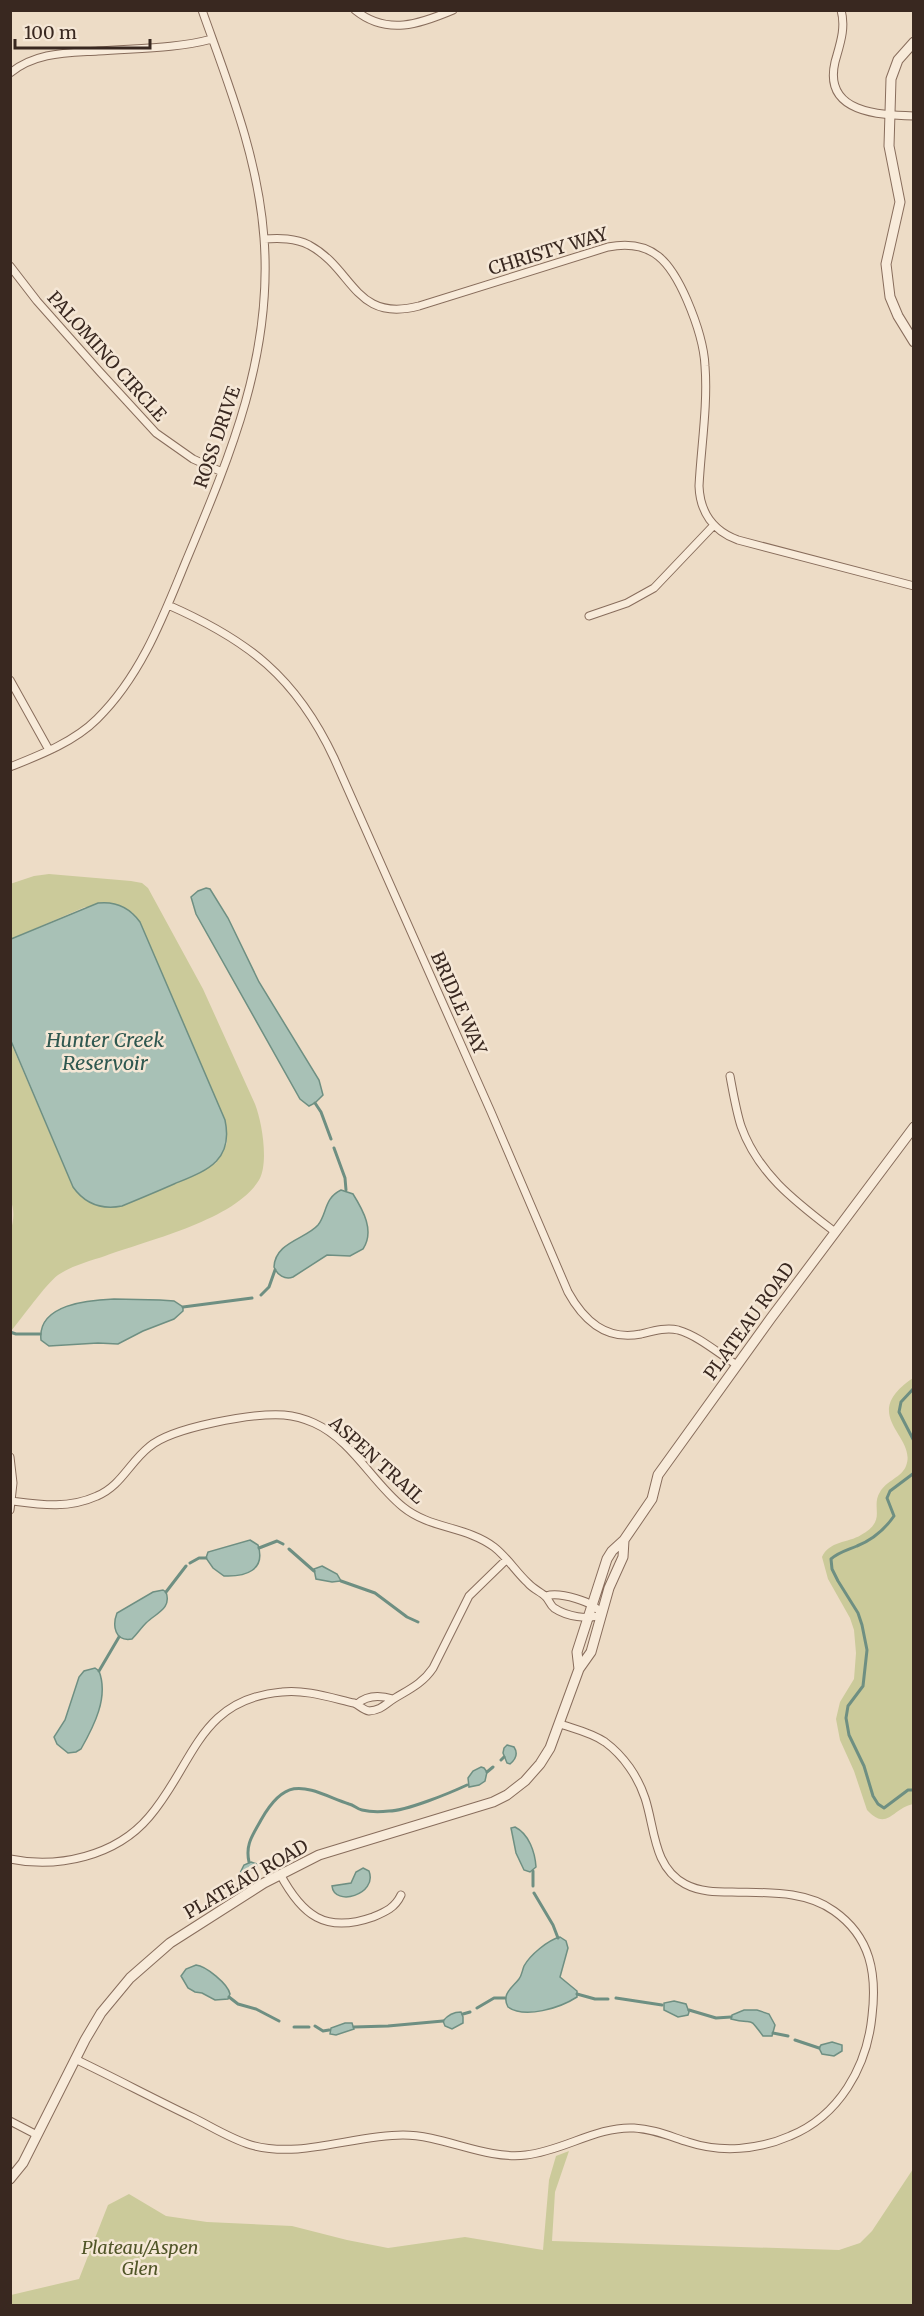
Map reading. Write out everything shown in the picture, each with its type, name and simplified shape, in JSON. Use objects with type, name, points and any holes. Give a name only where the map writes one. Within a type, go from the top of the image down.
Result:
[{"type":"street","name":"ROSS DRIVE","points":[[10,767],[49,750],[82,731],[96,720],[121,692],[140,662],[168,605],[243,417],[255,364],[263,299],[264,239],[257,181],[249,143],[202,10]]},
{"type":"street","points":[[355,10],[376,22],[400,26],[414,25],[453,10]]},
{"type":"street","points":[[841,10],[843,28],[834,68],[837,89],[852,106],[865,112],[914,116]]},
{"type":"street","points":[[10,73],[31,60],[51,54],[171,46],[212,39]]},
{"type":"street","points":[[914,42],[898,60],[893,70],[890,114],[891,157],[900,202],[887,254],[886,273],[894,306],[914,342]]},
{"type":"street","name":"CHRISTY WAY","points":[[264,239],[288,239],[309,245],[327,258],[354,289],[370,303],[395,310],[419,306],[608,246],[634,246],[659,256],[677,277],[701,338],[706,378],[699,495],[704,512],[714,525]]},
{"type":"street","name":"PALOMINO CIRCLE","points":[[10,266],[76,346],[156,433],[193,459],[222,472]]},
{"type":"street","points":[[589,616],[627,603],[654,588],[714,525],[722,533],[738,540],[914,586]]},
{"type":"street","name":"BRIDLE WAY","points":[[168,605],[215,627],[256,653],[296,693],[318,727],[331,750],[413,935],[568,1292],[582,1314],[598,1328],[618,1335],[629,1336],[659,1330],[677,1330],[737,1365]]},
{"type":"street","points":[[10,680],[49,750]]},
{"type":"street","points":[[730,1076],[741,1125],[757,1159],[782,1189],[835,1232]]},
{"type":"street","name":"PLATEAU ROAD","points":[[579,1669],[577,1652],[607,1559],[624,1540],[652,1499],[658,1475],[914,1127]]},
{"type":"street","name":"ASPEN TRAIL","points":[[12,1501],[53,1506],[87,1500],[110,1490],[148,1448],[173,1433],[258,1416],[284,1415],[306,1420],[328,1430],[393,1498],[414,1515],[437,1525],[472,1535],[493,1546],[534,1590],[546,1596],[554,1608],[587,1618]]},
{"type":"street","points":[[10,1457],[12,1501],[10,1510]]},
{"type":"street","name":"PLATEAU ROAD","points":[[10,2179],[23,2163],[75,2059],[101,2013],[140,1967],[170,1942],[280,1874],[338,1848],[476,1809],[503,1798],[525,1781],[550,1748],[579,1669],[591,1652],[601,1614],[623,1557],[624,1540]]},
{"type":"street","points":[[10,1859],[39,1862],[72,1859],[121,1840],[148,1818],[209,1726],[236,1704],[283,1691],[301,1692],[357,1704],[364,1710],[375,1711],[387,1706],[393,1699],[426,1677],[433,1668],[469,1596],[506,1560]]},
{"type":"street","points":[[546,1596],[556,1595],[592,1603],[601,1614],[587,1618]]},
{"type":"street","points":[[357,1704],[374,1696],[393,1699]]},
{"type":"street","points":[[75,2059],[240,2141],[279,2149],[401,2134],[423,2136],[500,2154],[519,2156],[542,2152],[605,2132],[626,2128],[650,2130],[705,2147],[733,2148],[772,2143],[808,2127],[831,2108],[848,2088],[860,2067],[867,2047],[874,1977],[870,1958],[859,1936],[836,1912],[806,1898],[784,1894],[709,1891],[683,1883],[669,1871],[658,1851],[645,1798],[629,1767],[603,1741],[560,1724]]},
{"type":"street","points":[[280,1874],[300,1905],[313,1916],[327,1921],[346,1923],[374,1916],[395,1906],[401,1895]]},
{"type":"street","points":[[10,2121],[37,2135]]},
{"type":"green space","points":[[49,874],[131,881],[142,883],[148,888],[203,989],[255,1104],[262,1131],[264,1163],[259,1180],[247,1194],[211,1217],[189,1227],[81,1264],[58,1275],[11,1331],[10,1233],[13,1207],[10,1198],[10,1041],[73,1187],[88,1202],[107,1207],[122,1206],[216,1163],[227,1143],[227,1128],[140,922],[132,912],[85,907],[11,939],[10,884]]},
{"type":"green space","points":[[913,1378],[913,1804],[890,1817],[880,1819],[867,1810],[854,1771],[840,1740],[836,1719],[840,1702],[854,1679],[856,1653],[854,1630],[850,1618],[828,1579],[822,1557],[834,1545],[856,1538],[869,1530],[876,1519],[877,1498],[880,1492],[904,1470],[907,1455],[889,1415],[890,1404],[897,1391]]},
{"type":"green space","name":"Plateau/Aspen Glen","points":[[569,2151],[555,2192],[552,2241],[839,2250],[860,2243],[872,2231],[913,2169],[913,2305],[11,2305],[11,2295],[79,2279],[108,2205],[129,2194],[166,2216],[207,2222],[292,2226],[388,2248],[465,2237],[543,2250],[549,2180],[556,2156]]},
{"type":"water","points":[[206,888],[210,889],[228,918],[259,982],[319,1080],[323,1095],[309,1106],[300,1099],[196,914],[191,897]]},
{"type":"water","name":"Hunter Creek Reservoir","points":[[98,903],[122,906],[140,922],[225,1120],[227,1134],[221,1155],[206,1169],[135,1201],[114,1207],[88,1202],[73,1187],[11,1041],[11,939]]},
{"type":"water","points":[[341,1190],[353,1194],[364,1214],[368,1235],[363,1249],[350,1256],[327,1255],[293,1277],[287,1278],[279,1274],[274,1267],[280,1252],[285,1246],[318,1225],[332,1197]]},
{"type":"water","points":[[114,1299],[174,1301],[183,1307],[183,1311],[174,1319],[118,1344],[49,1346],[41,1340],[42,1328],[47,1319],[56,1311],[79,1303]]},
{"type":"water","points":[[250,1540],[258,1545],[260,1554],[257,1566],[247,1573],[224,1576],[213,1568],[206,1558],[208,1552]]},
{"type":"water","points":[[322,1566],[337,1574],[341,1581],[316,1579],[314,1569]]},
{"type":"water","points":[[163,1590],[167,1598],[165,1607],[132,1639],[118,1636],[115,1628],[117,1613],[153,1592]]},
{"type":"water","points":[[95,1668],[99,1671],[102,1681],[99,1711],[81,1749],[68,1753],[57,1744],[54,1737],[65,1720],[79,1677],[84,1671]]},
{"type":"water","points":[[507,1745],[514,1747],[516,1751],[515,1758],[510,1764],[507,1763],[503,1753]]},
{"type":"water","points":[[481,1767],[487,1772],[485,1781],[469,1787],[468,1778],[473,1771]]},
{"type":"water","points":[[515,1827],[528,1839],[533,1850],[536,1867],[530,1872],[524,1870],[516,1853],[511,1828]]},
{"type":"water","points":[[251,1862],[257,1864],[256,1868],[240,1876],[244,1865]]},
{"type":"water","points":[[363,1868],[369,1871],[370,1879],[362,1892],[347,1897],[335,1892],[332,1886],[351,1883],[356,1872]]},
{"type":"water","points":[[560,1937],[566,1941],[568,1948],[560,1977],[577,1991],[577,1997],[542,2011],[524,2012],[508,2007],[507,1995],[520,1977],[524,1966],[535,1953]]},
{"type":"water","points":[[196,1965],[211,1972],[221,1981],[230,1994],[228,1999],[215,2000],[188,1988],[181,1976],[186,1969]]},
{"type":"water","points":[[674,2001],[686,2004],[688,2015],[678,2017],[664,2010],[664,2003]]},
{"type":"water","points":[[744,2010],[757,2010],[769,2014],[775,2025],[772,2036],[763,2036],[750,2021],[731,2019],[732,2015]]},
{"type":"water","points":[[461,2012],[463,2023],[452,2029],[445,2026],[443,2021],[447,2017]]},
{"type":"water","points":[[352,2023],[354,2029],[336,2035],[330,2034],[331,2028]]},
{"type":"water","points":[[832,2042],[842,2045],[842,2051],[834,2056],[822,2054],[819,2048],[821,2045]]},
{"type":"waterway","points":[[315,1103],[321,1112],[331,1139]]},
{"type":"waterway","points":[[334,1148],[345,1178],[346,1190]]},
{"type":"waterway","points":[[261,1295],[269,1287],[275,1270]]},
{"type":"waterway","points":[[183,1307],[252,1298]]},
{"type":"waterway","points":[[10,1332],[40,1334]]},
{"type":"waterway","points":[[914,1388],[901,1402],[899,1412],[914,1441]]},
{"type":"waterway","points":[[914,1473],[890,1491],[887,1498],[894,1516],[887,1525],[868,1541],[831,1559],[832,1569],[858,1613],[867,1650],[863,1686],[848,1706],[846,1718],[849,1735],[864,1766],[873,1796],[878,1804],[884,1808],[908,1790],[914,1790]]},
{"type":"waterway","points":[[259,1548],[277,1541],[283,1544]]},
{"type":"waterway","points":[[289,1549],[314,1571]]},
{"type":"waterway","points":[[190,1563],[199,1558],[206,1558]]},
{"type":"waterway","points":[[166,1592],[186,1566]]},
{"type":"waterway","points":[[341,1581],[375,1593],[407,1617],[418,1622]]},
{"type":"waterway","points":[[99,1671],[119,1637]]},
{"type":"waterway","points":[[501,1760],[504,1757]]},
{"type":"waterway","points":[[487,1772],[493,1767]]},
{"type":"waterway","points":[[249,1862],[249,1845],[261,1820],[280,1795],[290,1790],[299,1788],[310,1790],[360,1809],[379,1812],[417,1805],[467,1785]]},
{"type":"waterway","points":[[533,1871],[533,1886]]},
{"type":"waterway","points":[[534,1893],[558,1938]]},
{"type":"waterway","points":[[577,1994],[595,1999],[608,1999]]},
{"type":"waterway","points":[[229,1997],[238,2004],[256,2009],[279,2021]]},
{"type":"waterway","points":[[477,2008],[494,1998],[505,1998]]},
{"type":"waterway","points":[[616,1998],[662,2005]]},
{"type":"waterway","points":[[689,2010],[716,2018],[731,2017]]},
{"type":"waterway","points":[[463,2014],[470,2012]]},
{"type":"waterway","points":[[354,2027],[443,2021]]},
{"type":"waterway","points":[[315,2026],[323,2031],[329,2030]]},
{"type":"waterway","points":[[294,2027],[309,2027]]},
{"type":"waterway","points":[[773,2033],[788,2036]]},
{"type":"waterway","points":[[795,2040],[819,2048]]}]
